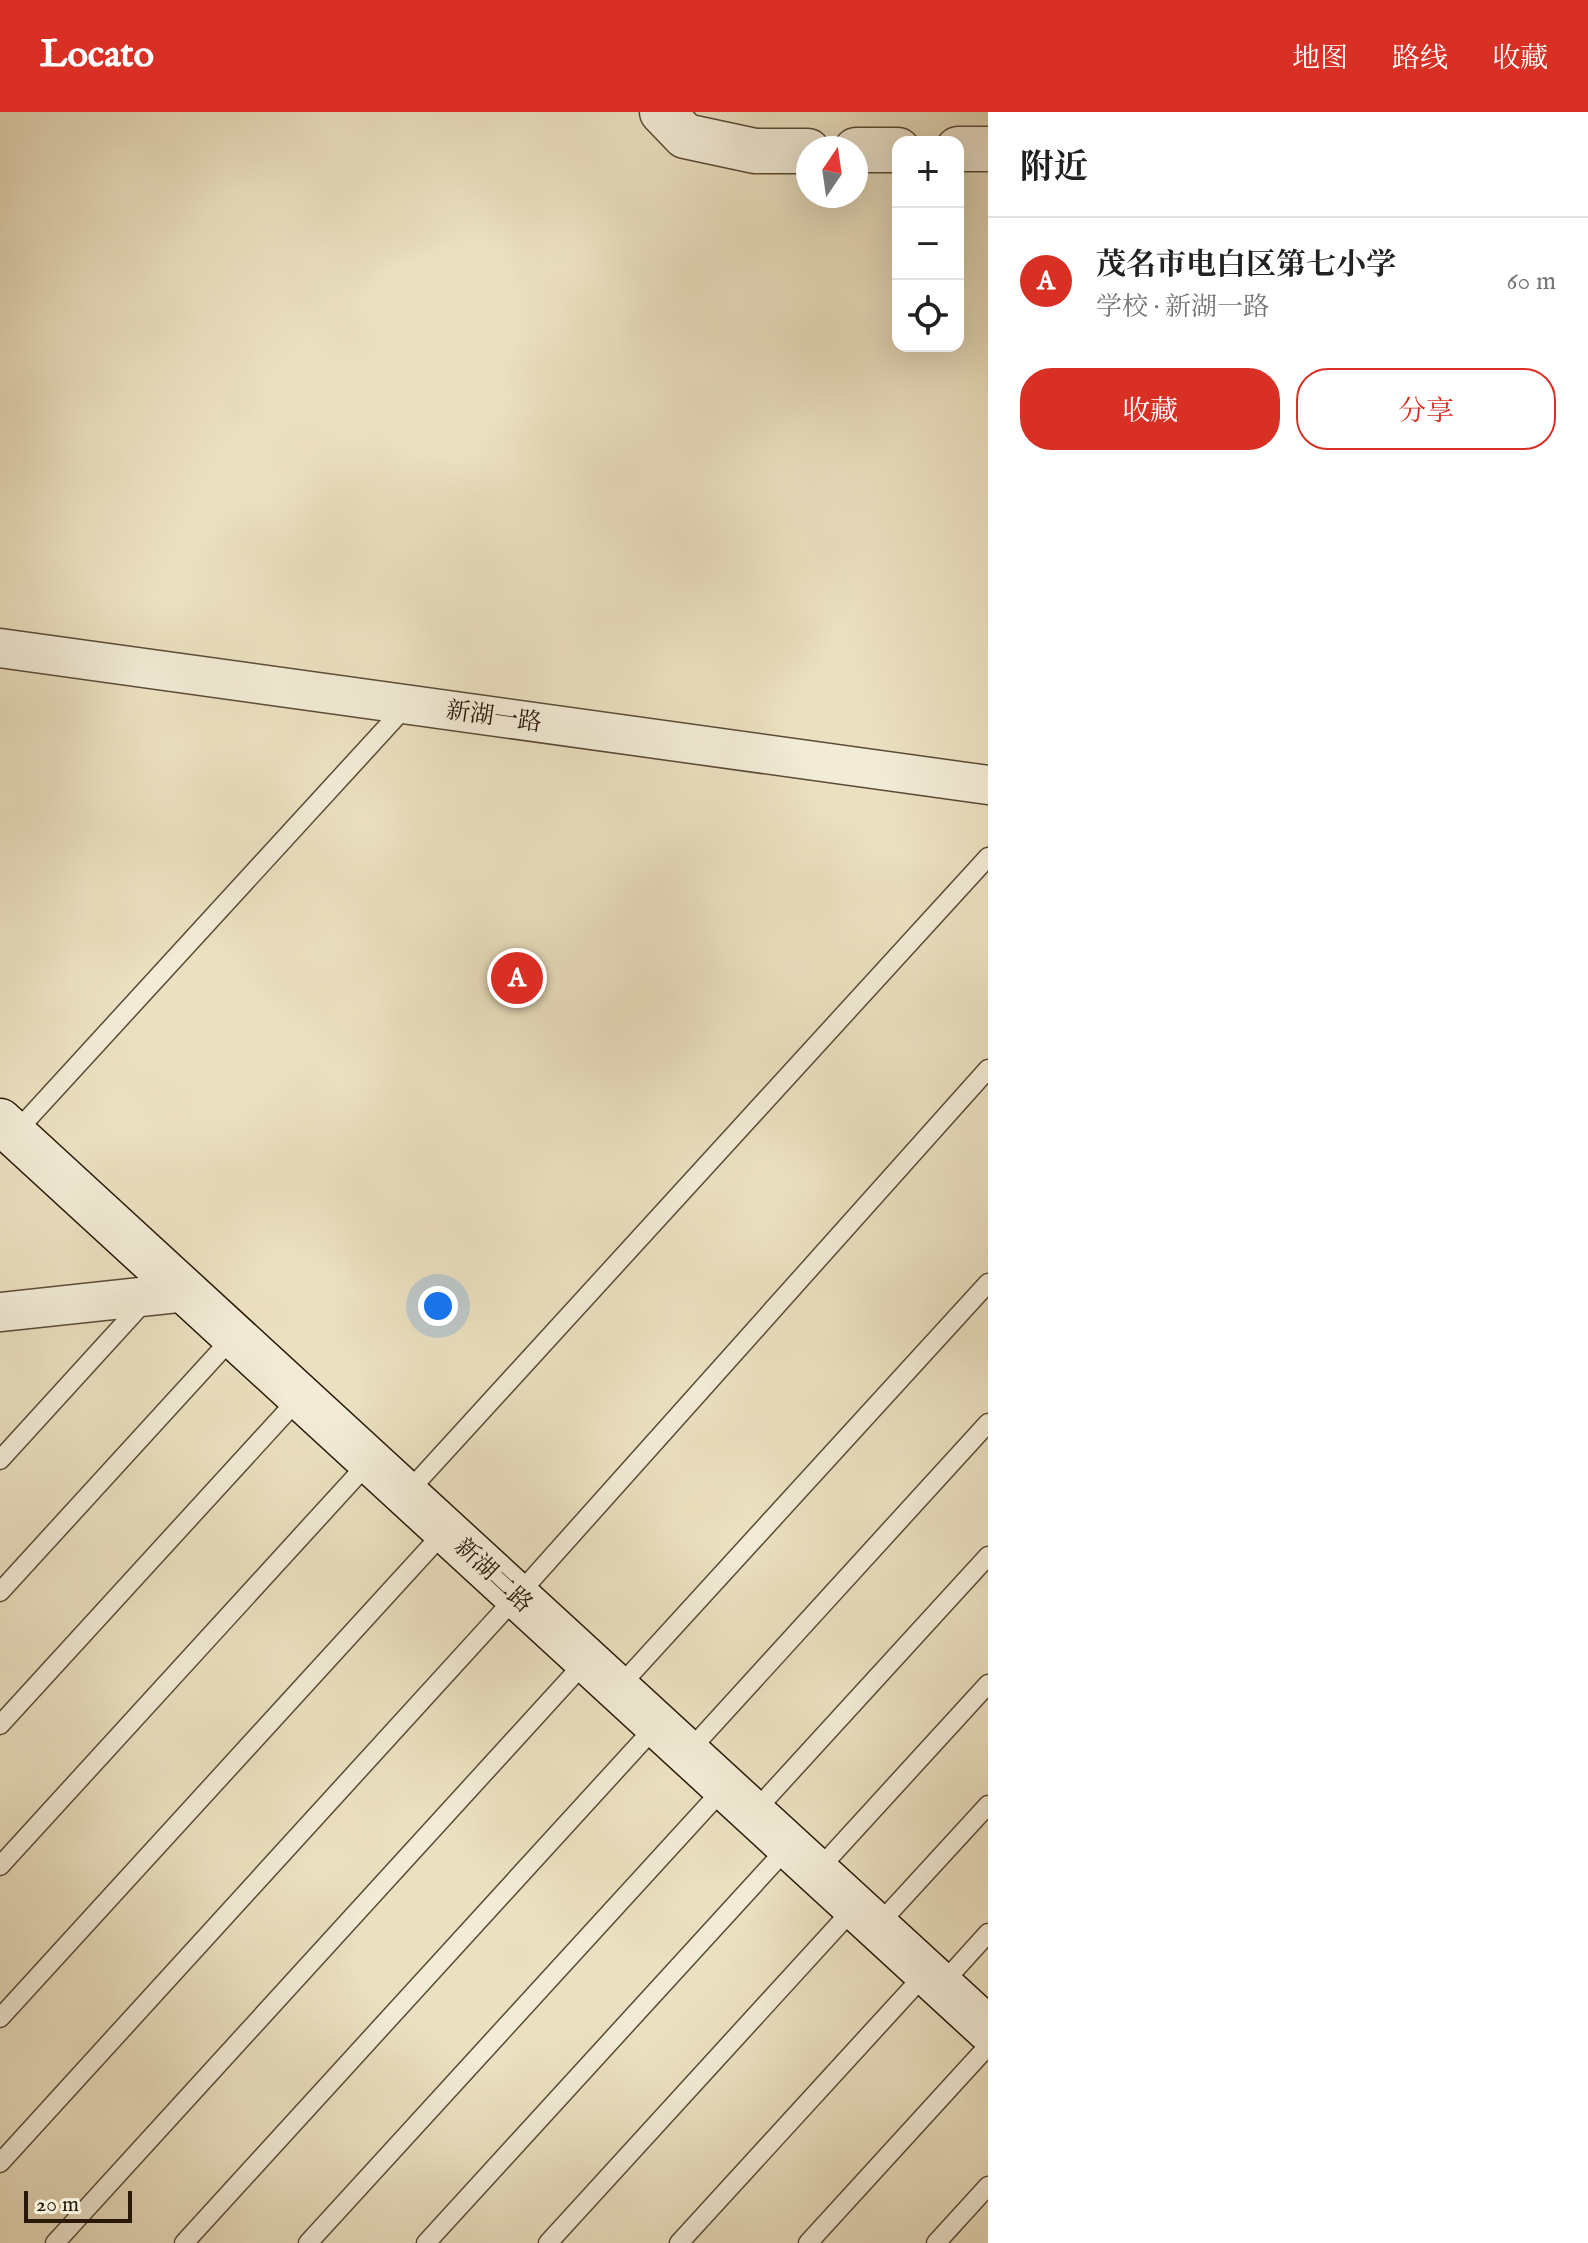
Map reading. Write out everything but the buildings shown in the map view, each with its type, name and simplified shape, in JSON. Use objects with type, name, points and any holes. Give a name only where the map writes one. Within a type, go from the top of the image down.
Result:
[{"type":"main road","points":[[662,112],[685,136],[755,151],[796,151]]},
{"type":"main road","points":[[964,149],[988,149]]},
{"type":"main road","points":[[868,150],[892,150]]},
{"type":"main road","name":"新湖二路","points":[[7,1128],[168,1294],[234,1336],[988,2029]]},
{"type":"street","name":"新湖一路","points":[[0,648],[988,785]]},
{"type":"street","points":[[0,1312],[168,1294]]},
{"type":"lane","points":[[7,1128],[408,704]]},
{"type":"lane","points":[[406,1494],[988,857]]},
{"type":"lane","points":[[0,2163],[517,1596],[988,1069]]},
{"type":"lane","points":[[55,2243],[602,1674],[988,1283]]},
{"type":"lane","points":[[0,1460],[168,1294]]},
{"type":"lane","points":[[0,1592],[234,1336]]},
{"type":"lane","points":[[0,1725],[300,1397]]},
{"type":"lane","points":[[184,2243],[672,1739],[988,1423]]},
{"type":"lane","points":[[0,1866],[370,1461]]},
{"type":"lane","points":[[0,2018],[446,1530]]},
{"type":"lane","points":[[308,2243],[739,1800],[988,1556]]},
{"type":"lane","points":[[426,2243],[803,1858],[988,1684]]},
{"type":"lane","points":[[548,2243],[866,1916],[988,1805]]},
{"type":"lane","points":[[679,2243],[934,1979],[988,1933]]},
{"type":"lane","points":[[808,2243],[988,2046]]},
{"type":"lane","points":[[936,2243],[988,2186]]},
{"type":"place","name":"茂名市电白区第七小学","points":[[517,978]]}]
